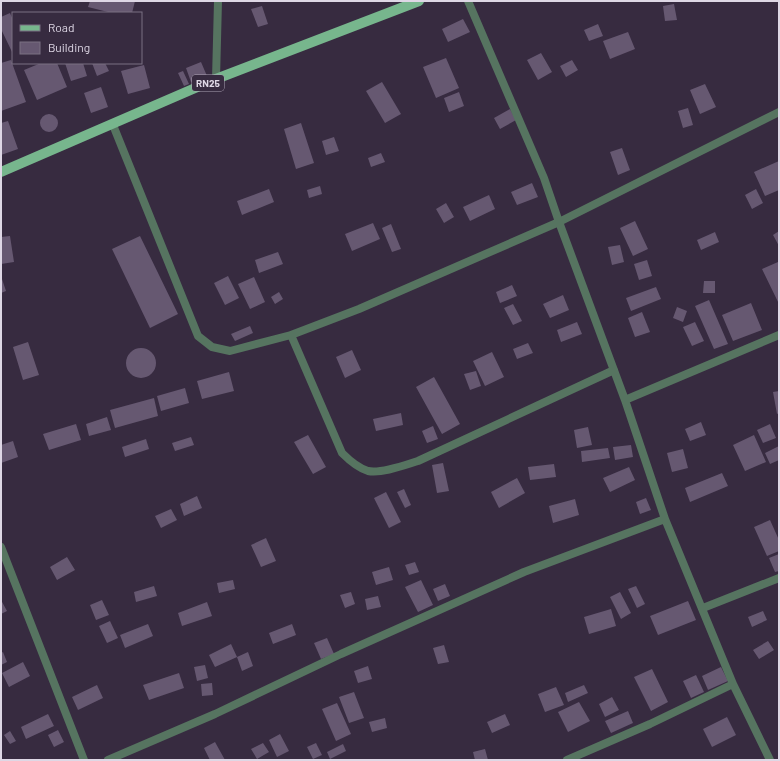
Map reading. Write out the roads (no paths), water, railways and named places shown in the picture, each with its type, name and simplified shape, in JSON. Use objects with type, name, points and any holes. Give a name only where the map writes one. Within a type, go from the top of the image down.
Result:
[{"type":"main road","name":"RN25","points":[[1,172],[113,125],[216,79],[419,1]]},
{"type":"street","points":[[216,79],[218,1]]},
{"type":"street","points":[[468,1],[544,178],[558,222],[625,400],[665,519],[733,684],[770,760]]},
{"type":"street","points":[[113,125],[198,336],[212,347],[230,351],[291,336],[359,309],[558,222],[779,112]]},
{"type":"street","points":[[625,400],[779,335]]},
{"type":"street","points":[[291,336],[342,453],[354,464],[368,471],[394,469],[418,461],[614,370]]},
{"type":"street","points":[[108,760],[215,714],[341,654],[524,572],[665,519]]},
{"type":"street","points":[[1,547],[84,760]]},
{"type":"street","points":[[702,608],[779,578]]},
{"type":"street","points":[[567,760],[650,724],[733,684]]}]
